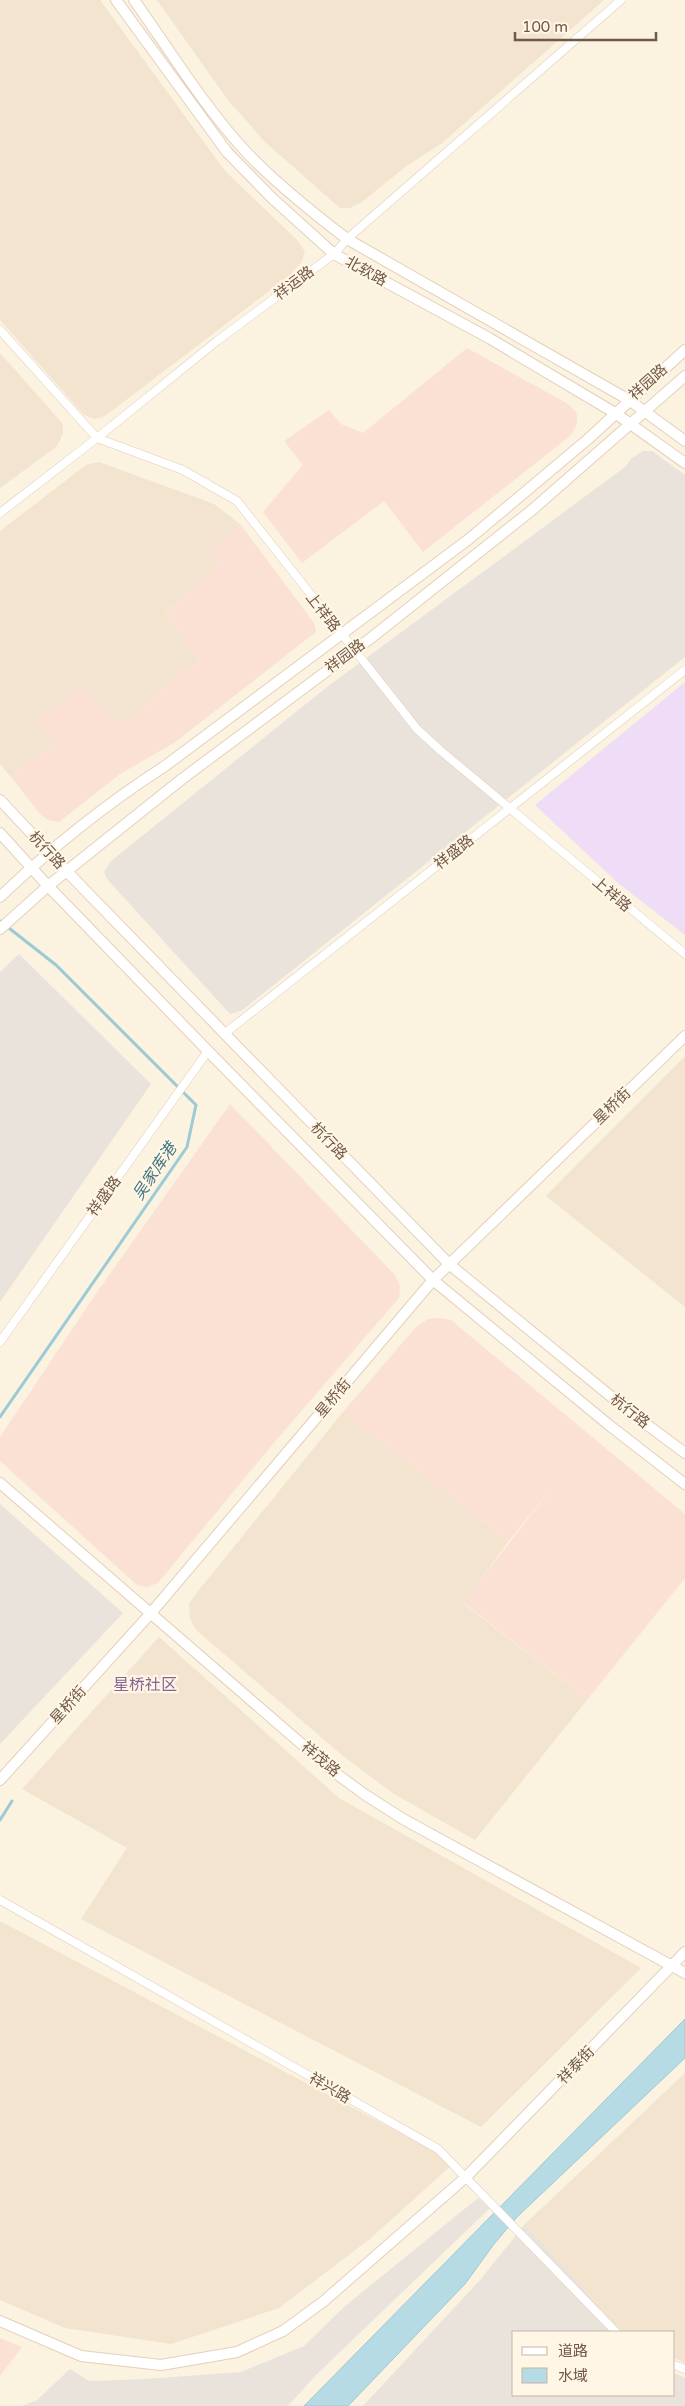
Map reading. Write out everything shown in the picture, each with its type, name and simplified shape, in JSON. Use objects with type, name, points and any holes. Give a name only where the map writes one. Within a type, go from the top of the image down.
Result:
[{"type":"street","name":"北软路","points":[[116,0],[227,152],[273,199],[334,254],[489,338],[615,413],[685,463]]},
{"type":"street","name":"北软路","points":[[134,0],[201,94],[248,154],[312,213],[347,239],[629,400],[685,441]]},
{"type":"street","name":"祥运路","points":[[0,513],[98,438],[217,341],[334,254],[347,239],[621,0]]},
{"type":"street","name":"上祥路","points":[[0,330],[98,438],[183,470],[237,501],[353,650],[418,728],[440,751],[685,954]]},
{"type":"street","name":"祥园路","points":[[0,898],[49,852],[122,794],[165,766],[470,540],[558,466],[685,350]]},
{"type":"street","name":"祥园路","points":[[0,929],[48,886],[182,779],[353,650],[532,510],[685,376]]},
{"type":"street","name":"祥盛路","points":[[224,1034],[685,670]]},
{"type":"street","name":"杭行路","points":[[0,800],[224,1034],[449,1264],[630,1412],[685,1453]]},
{"type":"street","name":"杭行路","points":[[0,833],[48,886],[433,1280],[609,1425],[685,1484]]},
{"type":"street","name":"星桥街","points":[[0,1780],[152,1613],[433,1280],[685,1036]]},
{"type":"street","name":"祥盛路","points":[[0,1342],[208,1051]]},
{"type":"street","name":"祥茂路","points":[[0,1484],[152,1613],[334,1772],[364,1794],[403,1819],[685,1973]]},
{"type":"street","name":"祥兴路","points":[[0,1900],[438,2149],[615,2331]]},
{"type":"street","name":"祥泰街","points":[[0,2321],[81,2356],[161,2365],[237,2352],[283,2331],[324,2301],[466,2177],[685,1952]]},
{"type":"shaded area","points":[[0,0],[100,0],[225,171],[299,242],[305,252],[301,263],[290,275],[105,416],[95,419],[84,415],[0,320]]},
{"type":"shaded area","points":[[157,0],[604,0],[442,143],[405,167],[362,202],[350,208],[340,208],[265,142],[228,100]]},
{"type":"shaded area","points":[[467,348],[570,405],[577,414],[577,424],[570,436],[423,552],[384,501],[302,563],[263,512],[303,465],[284,441],[329,410],[341,424],[363,433]]},
{"type":"shaded area","points":[[0,353],[63,424],[63,434],[56,447],[0,488]]},
{"type":"shaded area","points":[[643,451],[652,451],[685,475],[685,657],[241,1011],[230,1014],[107,879],[104,872],[111,861],[327,687],[625,467],[632,458]]},
{"type":"shaded area","points":[[99,462],[214,504],[241,525],[208,550],[219,566],[164,613],[199,659],[121,724],[55,742],[10,776],[0,764],[0,531],[86,465]]},
{"type":"shaded area","points":[[241,525],[314,623],[316,632],[174,743],[120,774],[59,822],[48,820],[41,815],[10,776],[55,742],[35,721],[80,687],[121,724],[199,659],[164,613],[219,566],[207,550]]},
{"type":"shaded area","points":[[685,682],[685,935],[618,883],[535,805]]},
{"type":"shaded area","points":[[19,954],[151,1084],[0,1302],[0,972]]},
{"type":"shaded area","points":[[685,1056],[685,1307],[546,1196]]},
{"type":"shaded area","points":[[230,1104],[395,1275],[400,1286],[399,1298],[272,1445],[158,1583],[147,1587],[137,1585],[0,1461],[0,1437],[95,1295]]},
{"type":"shaded area","points":[[440,1318],[451,1320],[685,1514],[685,1578],[587,1700],[463,1602],[553,1487],[508,1542],[343,1412],[416,1327],[428,1319]]},
{"type":"shaded area","points":[[343,1412],[508,1542],[463,1603],[587,1700],[475,1840],[394,1794],[343,1756],[196,1630],[190,1618],[189,1604],[195,1595]]},
{"type":"shaded area","points":[[0,1504],[123,1613],[0,1744]]},
{"type":"shaded area","points":[[159,1637],[339,1798],[641,1968],[481,2127],[81,1919],[127,1848],[22,1789]]},
{"type":"shaded area","points":[[0,1921],[455,2162],[371,2238],[279,2308],[171,2344],[65,2328],[0,2300]]},
{"type":"shaded area","points":[[685,2073],[685,2363],[675,2358],[675,2331],[621,2331],[525,2224]]},
{"type":"shaded area","points":[[478,2198],[490,2208],[316,2375],[288,2406],[22,2406],[37,2400],[70,2369],[89,2381],[241,2372],[304,2346],[344,2307]]},
{"type":"shaded area","points":[[525,2224],[621,2331],[512,2331],[512,2396],[675,2396],[675,2373],[685,2378],[685,2406],[363,2406],[480,2280]]},
{"type":"shaded area","points":[[0,2338],[22,2347],[0,2376]]},
{"type":"water","points":[[685,2019],[685,2058],[517,2217],[494,2244],[465,2284],[348,2406],[304,2406]]},
{"type":"waterway","name":"吴家库港","points":[[0,921],[56,965],[196,1105],[187,1147],[0,1417]]},
{"type":"waterway","points":[[0,1820],[12,1801]]},
{"type":"district","name":"星桥社区","points":[[145,1684]]}]
